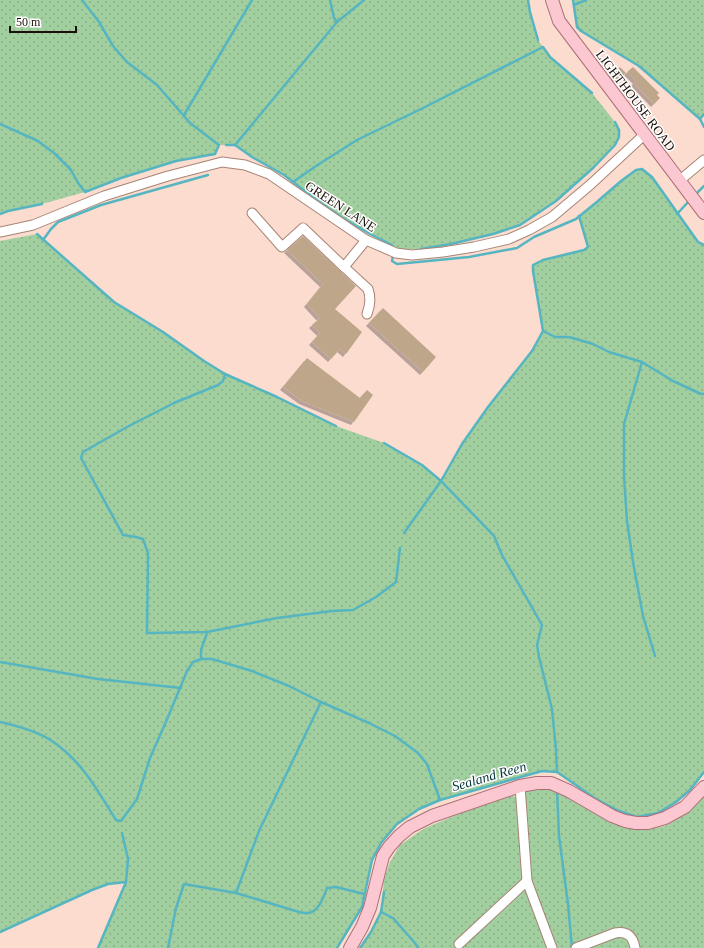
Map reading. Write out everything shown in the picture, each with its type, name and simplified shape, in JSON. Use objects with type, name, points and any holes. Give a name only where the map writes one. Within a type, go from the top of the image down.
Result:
[{"type":"main road","name":"LIGHTHOUSE ROAD","points":[[552,0],[559,21],[704,213]]},
{"type":"main road","points":[[350,948],[362,927],[370,908],[383,856],[388,847],[410,826],[432,816],[520,786],[537,782],[551,783],[569,791],[612,816],[625,821],[636,824],[648,823],[665,818],[685,807],[704,787]]},
{"type":"street","name":"GREEN LANE","points":[[0,232],[33,225],[104,196],[168,176],[222,162],[245,165],[269,174],[366,240],[396,253],[412,255],[443,252],[509,239],[552,217],[590,185],[645,134]]},
{"type":"street","points":[[679,180],[704,160]]},
{"type":"street","points":[[252,213],[282,247],[303,228],[368,289],[370,303],[367,314]]},
{"type":"street","points":[[344,267],[366,240]]},
{"type":"street","points":[[520,786],[527,881],[552,948]]},
{"type":"street","points":[[459,944],[527,881]]},
{"type":"street","points":[[576,948],[615,933],[622,932],[632,938],[635,948]]},
{"type":"green space","points":[[0,0],[528,0],[538,40],[550,57],[592,93],[615,122],[619,130],[619,137],[615,145],[593,168],[556,201],[520,225],[493,234],[451,244],[421,249],[394,249],[392,245],[344,219],[284,175],[252,157],[235,145],[219,145],[215,154],[176,161],[121,178],[85,192],[0,214]]},
{"type":"green space","points":[[573,0],[704,0],[704,114],[700,119],[639,66],[581,31],[577,27]]},
{"type":"green space","points":[[642,169],[652,177],[697,242],[704,245],[704,772],[690,790],[676,802],[658,813],[637,817],[619,811],[596,799],[557,772],[542,771],[440,800],[419,809],[397,824],[381,843],[372,860],[362,907],[337,948],[98,948],[126,882],[108,884],[92,890],[0,932],[0,241],[37,234],[114,302],[163,332],[225,374],[277,397],[336,426],[384,443],[422,465],[441,481],[462,444],[488,407],[532,351],[543,331],[533,265],[543,260],[584,250],[588,246],[579,216],[621,181],[636,170]]},
{"type":"green space","points":[[540,788],[557,791],[609,822],[626,828],[646,830],[665,826],[687,814],[704,797],[704,948],[360,948],[371,932],[381,912],[384,879],[390,862],[400,845],[425,828],[464,812],[511,796],[523,796],[526,790]]},
{"type":"building","points":[[620,67],[626,73],[616,81],[611,75]]},
{"type":"building","points":[[633,67],[659,93],[657,95],[660,98],[654,104],[634,83],[636,81],[627,72]]},
{"type":"building","points":[[303,236],[356,286],[335,309],[362,332],[346,354],[340,349],[331,359],[312,342],[320,333],[312,325],[320,318],[307,304],[323,284],[287,250]]},
{"type":"building","points":[[383,308],[436,357],[423,372],[369,323]]},
{"type":"building","points":[[307,358],[360,398],[367,390],[373,395],[354,422],[302,401],[283,387]]},
{"type":"waterway","points":[[0,124],[38,141],[54,153],[71,170],[85,192],[121,178],[176,161],[215,154],[219,145],[190,123],[157,85],[127,62],[113,46],[99,22],[82,0]]},
{"type":"waterway","points":[[184,115],[252,0]]},
{"type":"waterway","points":[[330,0],[334,18],[337,22]]},
{"type":"waterway","points":[[235,145],[337,22],[364,0]]},
{"type":"waterway","points":[[528,0],[538,40]]},
{"type":"waterway","points":[[573,0],[577,27],[581,31],[639,66],[700,119],[704,127]]},
{"type":"waterway","points":[[574,5],[586,0]]},
{"type":"waterway","points":[[293,182],[357,140],[543,47],[550,57],[592,93]]},
{"type":"waterway","points":[[700,119],[704,114]]},
{"type":"waterway","points":[[421,249],[451,244],[493,234],[520,225],[556,201],[593,168],[615,145],[619,137],[619,130],[615,122]]},
{"type":"waterway","points":[[226,145],[235,145],[252,157],[284,175],[344,219],[392,245],[394,249]]},
{"type":"waterway","points":[[393,256],[392,261],[397,264],[469,257],[517,248],[534,237],[576,219],[621,181],[636,170],[642,169],[652,177],[698,242],[704,245]]},
{"type":"waterway","points":[[43,240],[58,222],[101,205],[208,175]]},
{"type":"waterway","points":[[696,194],[704,186]]},
{"type":"waterway","points":[[677,214],[690,200]]},
{"type":"waterway","points":[[0,214],[42,204]]},
{"type":"waterway","points":[[404,533],[441,481],[462,444],[488,407],[532,351],[543,331],[533,265],[543,260],[584,250],[588,247],[579,216]]},
{"type":"waterway","points":[[37,234],[114,302],[163,332],[204,361],[225,374],[277,397],[336,426]]},
{"type":"waterway","points":[[543,331],[555,337],[569,337],[593,344],[609,352],[642,362],[673,381],[704,394]]},
{"type":"waterway","points":[[642,362],[624,424],[624,476],[627,521],[633,562],[643,616],[655,656]]},
{"type":"waterway","points":[[225,374],[223,381],[218,385],[174,403],[127,427],[83,452],[81,458],[123,535],[143,539],[148,553],[147,633],[207,632],[277,618],[332,611],[353,610],[376,597],[396,582],[400,548]]},
{"type":"waterway","points":[[384,443],[422,465],[441,481],[494,536],[502,555],[542,625],[537,645],[552,709],[557,772]]},
{"type":"waterway","points":[[201,659],[201,650],[207,633]]},
{"type":"waterway","points":[[0,722],[40,734],[63,749],[81,767],[96,787],[116,820],[121,821],[137,799],[150,758],[187,671],[193,662],[201,659],[212,659],[252,671],[289,686],[395,736],[418,753],[427,764],[440,800]]},
{"type":"waterway","points":[[0,662],[98,679],[181,688]]},
{"type":"waterway","points":[[236,893],[259,831],[321,702]]},
{"type":"waterway","name":"Sealand Reen","points":[[337,948],[362,907],[372,860],[381,843],[397,824],[419,809],[440,800],[542,771],[557,772],[596,799],[619,811],[637,817],[658,813],[676,802],[690,790],[704,772]]},
{"type":"waterway","points":[[557,791],[559,836],[572,948]]},
{"type":"waterway","points":[[98,948],[126,882],[128,859],[122,833]]},
{"type":"waterway","points":[[0,932],[92,890],[108,884],[126,882]]},
{"type":"waterway","points":[[168,948],[176,908],[184,884],[236,893],[304,913],[313,912],[316,909],[321,903],[327,888],[336,887],[364,894]]},
{"type":"waterway","points":[[360,948],[371,932],[381,912],[384,892]]},
{"type":"waterway","points":[[381,912],[393,918],[418,948]]}]
